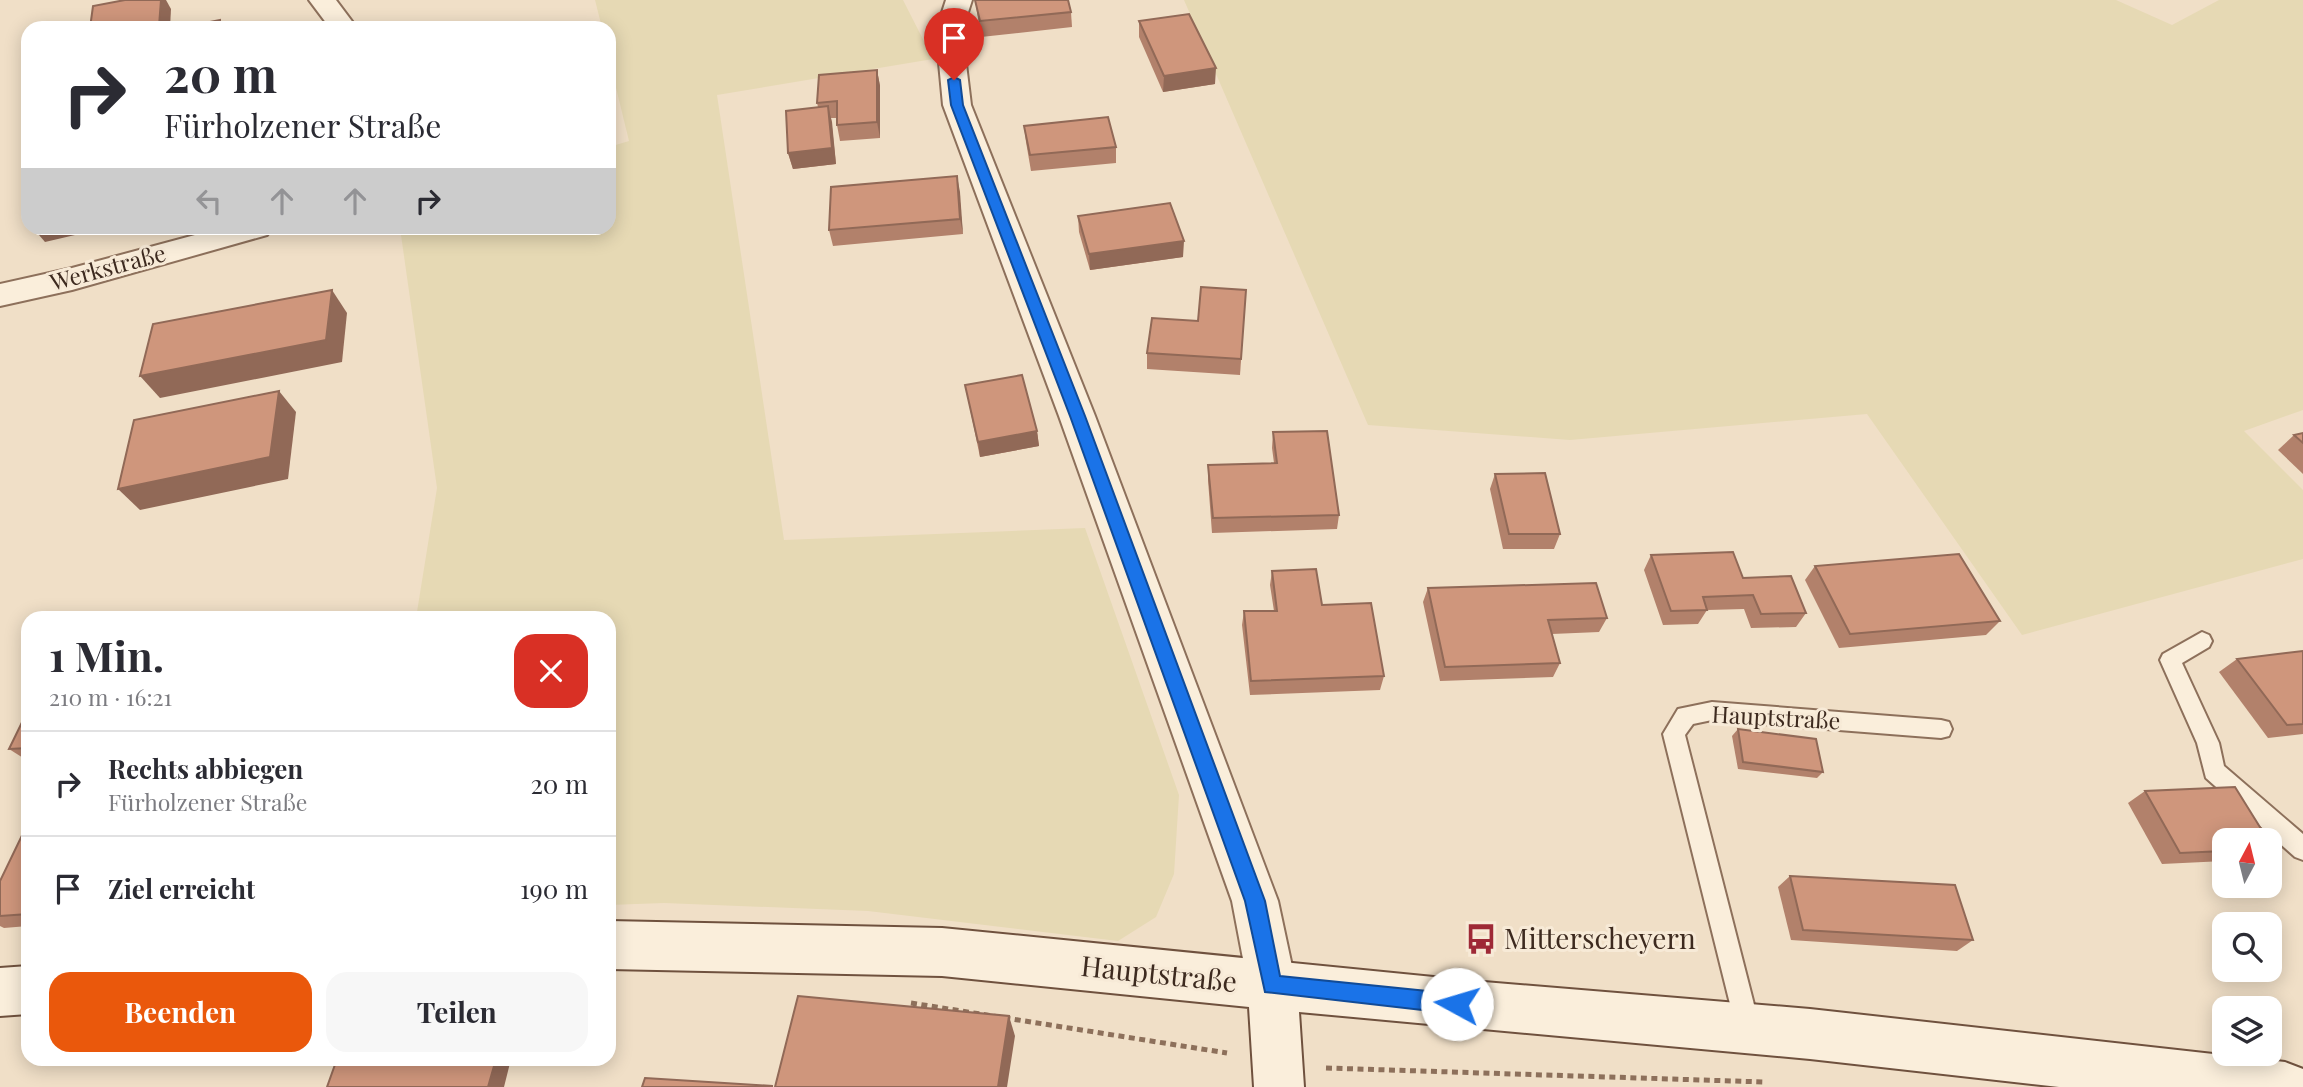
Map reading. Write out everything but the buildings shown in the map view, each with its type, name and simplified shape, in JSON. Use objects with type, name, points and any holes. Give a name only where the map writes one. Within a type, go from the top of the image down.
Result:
[{"type":"street","points":[[322,0],[338,21]]},
{"type":"street","points":[[959,0],[949,31],[957,105],[1077,416],[1255,901],[1272,985],[1279,1075]]},
{"type":"street","name":"Werkstraße","points":[[0,295],[72,279],[231,235]]},
{"type":"street","name":"Hauptstraße","points":[[616,945],[942,952],[1749,1029],[2285,1087]]},
{"type":"street","points":[[0,992],[21,990]]},
{"type":"lane","points":[[2202,640],[2170,660],[2208,743],[2214,771],[2303,849]]},
{"type":"lane","name":"Hauptstraße","points":[[1749,1029],[1674,734],[1686,716],[1712,712],[1941,729]]},
{"type":"path","points":[[902,1001],[1040,1021],[1279,1075],[1325,1068],[1778,1083]]},
{"type":"shaded area","points":[[595,0],[903,0],[933,59],[717,95],[784,540],[1085,528],[1179,795],[1174,874],[1156,917],[1118,941],[868,911],[664,903],[616,905],[616,611],[417,611],[437,488],[401,235],[616,235],[616,145],[629,141],[616,88],[616,21],[600,21]]},
{"type":"shaded area","points":[[1184,0],[2116,0],[2172,25],[2219,0],[2303,0],[2303,410],[2244,431],[2303,490],[2303,559],[2022,635],[1867,414],[1570,440],[1368,425]]},
{"type":"place","name":"Mitterscheyern","points":[[1481,939]]},
{"type":"route","points":[[954,80],[957,105],[1077,416],[1116,529],[1255,901],[1272,985],[1457,1004]]}]
